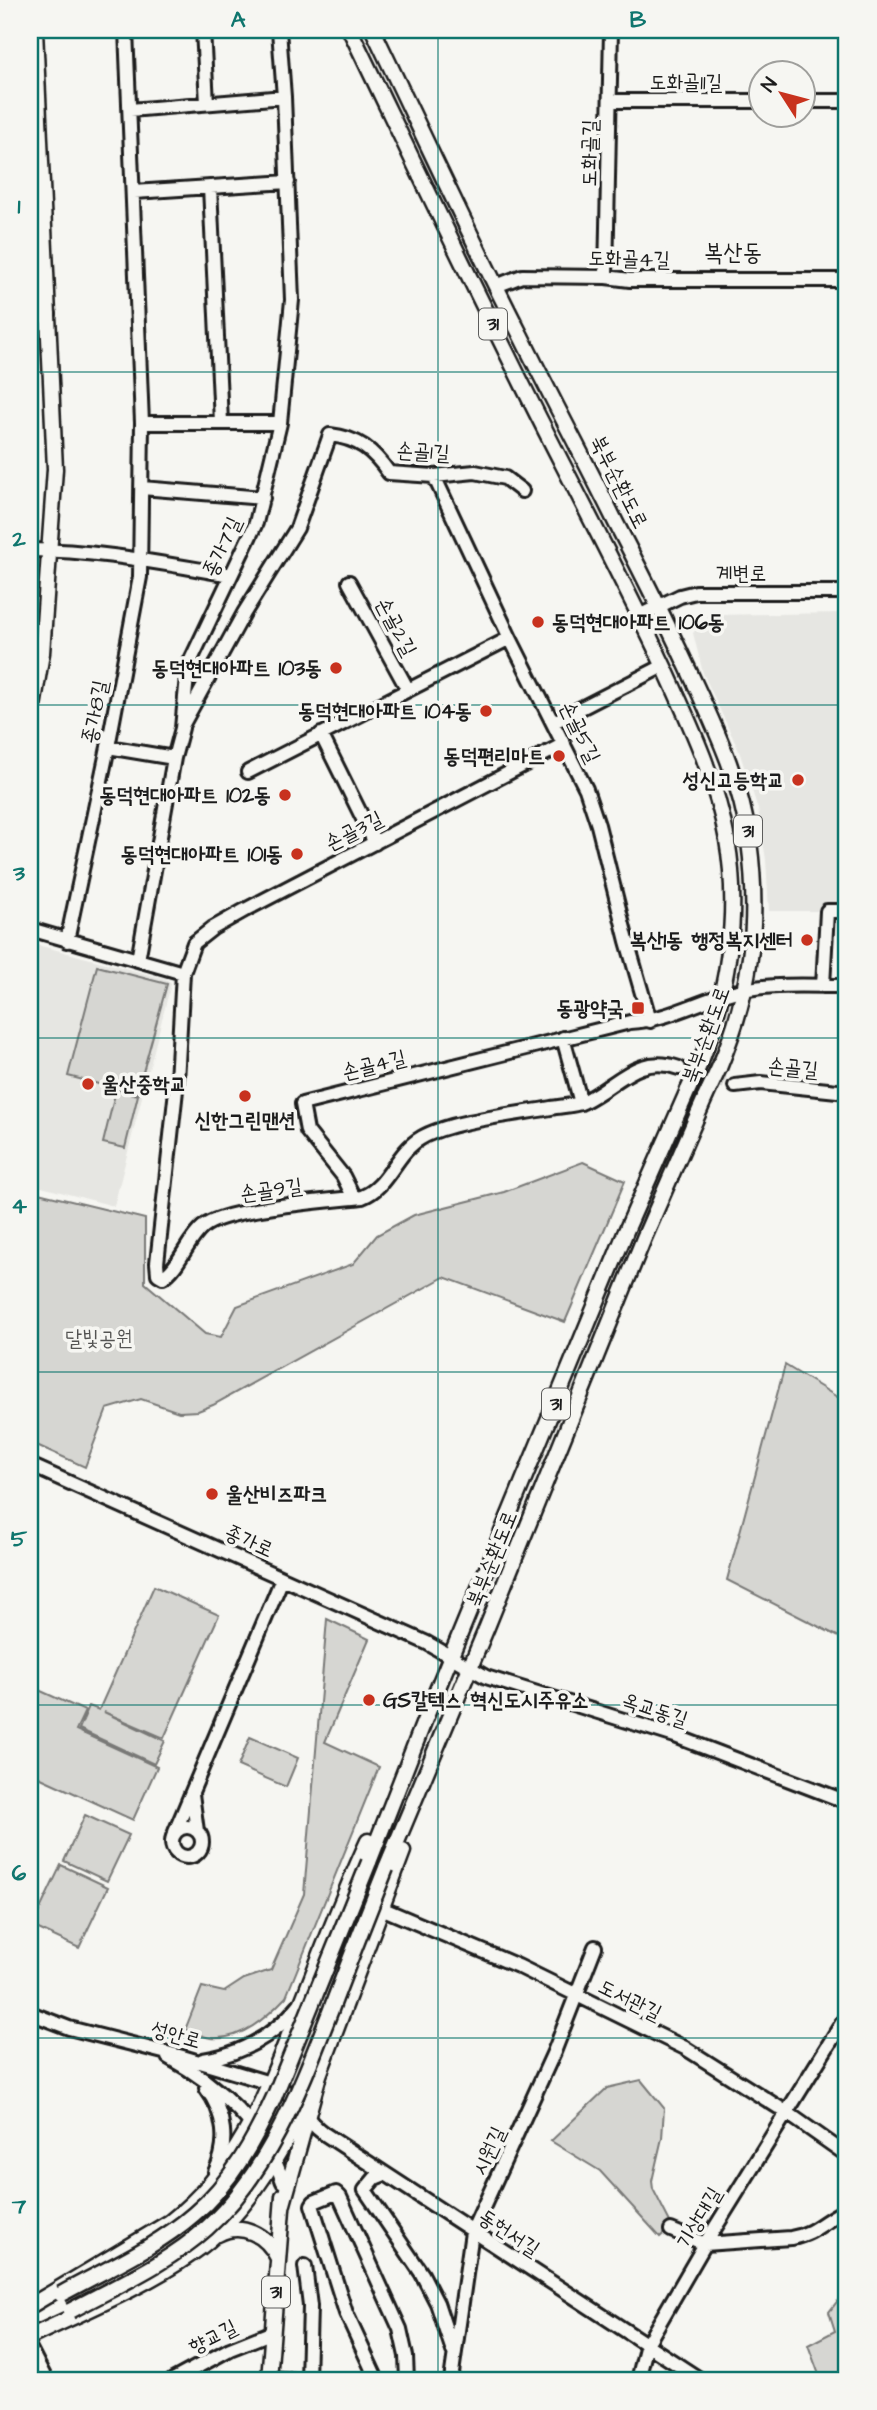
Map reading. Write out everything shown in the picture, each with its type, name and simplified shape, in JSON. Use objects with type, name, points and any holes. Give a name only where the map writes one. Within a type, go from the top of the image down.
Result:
[{"type":"main road","points":[[30,725],[42,653],[55,469],[35,30]]},
{"type":"main road","points":[[341,30],[438,212]]},
{"type":"main road","name":"북부순환도로","points":[[60,2291],[150,2246],[174,2230],[211,2199],[262,2124],[626,1231],[701,1060],[723,995],[731,919],[731,881],[727,843],[710,770],[639,616],[350,30]]},
{"type":"main road","name":"북부순환도로","points":[[71,2314],[185,2246],[207,2228],[243,2188],[263,2160],[277,2133],[310,2063],[386,1868],[645,1238],[735,1029],[751,959],[753,906],[749,839],[741,797],[725,751],[658,606],[496,286],[373,30]]},
{"type":"main road","points":[[383,30],[456,203]]},
{"type":"main road","points":[[30,2308],[170,2222],[222,2171],[275,2085],[279,2060],[360,1857],[425,1719]]},
{"type":"main road","points":[[283,2204],[283,2182],[295,2136],[420,1803],[444,1727]]},
{"type":"main road","points":[[275,2085],[288,2110],[295,2136],[283,2204]]},
{"type":"main road","points":[[30,2335],[163,2271],[192,2254],[213,2236],[256,2187],[295,2136]]},
{"type":"main road","name":"31","points":[[269,2379],[283,2204]]},
{"type":"main road","points":[[213,2236],[233,2229],[251,2231],[269,2243],[278,2259]]},
{"type":"street","name":"종가8길","points":[[67,941],[140,577],[142,423],[126,30]]},
{"type":"street","points":[[203,30],[207,103]]},
{"type":"street","name":"종가7길","points":[[138,960],[174,758],[182,728],[188,666],[256,523],[280,423],[292,300],[279,30]]},
{"type":"street","name":"도화골길","points":[[606,277],[611,30]]},
{"type":"street","points":[[130,110],[284,97]]},
{"type":"street","name":"도화골11길","points":[[611,101],[748,101]]},
{"type":"street","points":[[818,101],[847,101]]},
{"type":"street","points":[[134,192],[288,183]]},
{"type":"street","points":[[210,187],[221,422]]},
{"type":"street","name":"도화골4길","points":[[496,286],[522,276],[606,277],[630,280],[847,280]]},
{"type":"street","points":[[30,318],[49,314]]},
{"type":"street","points":[[142,423],[280,423]]},
{"type":"street","name":"손골1길","points":[[182,728],[244,613],[298,528],[330,435],[350,438],[377,456],[389,473],[434,476],[475,472],[505,478],[522,491]]},
{"type":"street","name":"손골5길","points":[[434,476],[510,638],[586,789],[650,1021]]},
{"type":"street","points":[[142,488],[263,498]]},
{"type":"street","points":[[30,550],[141,560],[231,575]]},
{"type":"street","name":"손골2길","points":[[349,582],[408,690]]},
{"type":"street","name":"계변로","points":[[639,616],[696,592],[847,592]]},
{"type":"street","name":"손골2길","points":[[248,772],[510,638]]},
{"type":"street","points":[[554,722],[663,666]]},
{"type":"street","points":[[321,734],[375,842]]},
{"type":"street","name":"손골3길","points":[[183,973],[189,950],[201,936],[245,910],[564,744]]},
{"type":"street","points":[[108,747],[174,758]]},
{"type":"street","points":[[824,986],[827,911],[847,911]]},
{"type":"street","points":[[30,929],[183,973]]},
{"type":"street","name":"손골9길","points":[[183,973],[177,1081],[158,1251],[158,1274],[163,1277],[171,1273],[195,1234],[214,1219],[255,1210],[354,1198],[372,1193],[379,1188],[399,1157],[422,1137],[433,1132],[581,1103],[639,1066],[667,1063],[679,1068]]},
{"type":"street","name":"손골4길","points":[[354,1198],[344,1176],[307,1131],[302,1104],[630,1022],[650,1021],[746,989],[770,986],[847,986]]},
{"type":"street","points":[[563,1038],[581,1103]]},
{"type":"street","name":"손골길","points":[[735,1086],[761,1083],[847,1092]]},
{"type":"street","name":"종가로","points":[[30,1465],[427,1643],[451,1657]]},
{"type":"street","points":[[175,1832],[185,1827],[197,1831],[202,1837],[202,1848],[195,1856],[186,1858],[174,1850],[172,1841],[175,1832],[282,1578]]},
{"type":"street","name":"옥교동길","points":[[451,1657],[486,1677],[675,1736],[847,1802]]},
{"type":"street","points":[[192,1793],[197,1831]]},
{"type":"street","name":"도서관길","points":[[381,1908],[518,1965],[685,2048],[786,2112],[847,2155]]},
{"type":"street","name":"시원길","points":[[450,2380],[472,2232],[526,2119],[595,1947]]},
{"type":"street","points":[[194,2065],[239,2051],[263,2038],[284,2022],[304,1998]]},
{"type":"street","name":"성안로","points":[[30,2014],[69,2028],[149,2048],[194,2065],[275,2085]]},
{"type":"street","name":"기상대길","points":[[638,2380],[647,2344],[705,2244],[847,2015]]},
{"type":"street","points":[[194,2065],[252,2124],[275,2159],[283,2182]]},
{"type":"street","points":[[194,2065],[216,2103],[223,2126],[220,2162],[203,2192]]},
{"type":"street","points":[[275,2085],[291,2090],[300,2089],[309,2085],[319,2075]]},
{"type":"street","points":[[275,2085],[289,2094],[304,2115]]},
{"type":"street","name":"동헌서길","points":[[304,2115],[323,2133],[701,2380]]},
{"type":"street","points":[[385,2174],[374,2178],[365,2189],[422,2274],[437,2303],[454,2355]]},
{"type":"street","points":[[377,2380],[346,2313],[312,2205],[335,2193],[340,2197],[401,2329],[407,2380]]},
{"type":"street","points":[[671,2230],[705,2244],[805,2235],[847,2210]]},
{"type":"street","points":[[305,2266],[310,2306],[308,2380]]},
{"type":"street","name":"향교길","points":[[173,2380],[230,2349],[272,2332]]},
{"type":"street","points":[[30,2348],[46,2380]]},
{"type":"street","points":[[269,2379],[295,2380]]},
{"type":"shaded area","name":"성신고등학교","points":[[847,613],[847,911],[769,911],[766,860],[758,809],[739,751],[703,673],[693,633],[709,615]]},
{"type":"shaded area","name":"울산중학교","points":[[30,943],[166,979],[171,984],[114,1206],[30,1184]]},
{"type":"green space","points":[[97,966],[167,984],[137,1094],[68,1076]]},
{"type":"green space","points":[[116,1090],[138,1095],[125,1148],[103,1143]]},
{"type":"green space","name":"달빛공원","points":[[583,1162],[625,1181],[565,1322],[444,1277],[198,1411],[179,1412],[141,1399],[107,1409],[85,1467],[30,1442],[30,1191],[145,1219],[145,1283],[205,1334],[221,1337],[237,1306],[353,1264],[377,1235],[414,1215],[504,1192]]},
{"type":"green space","points":[[785,1365],[847,1403],[847,1641],[727,1580]]},
{"type":"green space","points":[[154,1586],[219,1615],[164,1738],[104,1712],[165,1741],[154,1764],[79,1729],[89,1706],[99,1710]]},
{"type":"green space","points":[[327,1619],[369,1639],[325,1742],[379,1767],[286,1997],[262,2020],[243,2032],[222,2038],[205,2037],[185,2030],[202,1987],[224,1992],[244,1979],[271,1970],[304,1894]]},
{"type":"green space","points":[[32,1687],[85,1711],[76,1730],[157,1767],[133,1820],[30,1773]]},
{"type":"green space","points":[[250,1737],[298,1758],[286,1787],[238,1766]]},
{"type":"green space","points":[[85,1815],[129,1835],[107,1881],[64,1861]]},
{"type":"green space","points":[[61,1865],[108,1887],[79,1948],[32,1926]]},
{"type":"green space","points":[[641,2080],[664,2108],[662,2138],[652,2181],[653,2189],[672,2226],[660,2237],[600,2171],[551,2141],[607,2088]]},
{"type":"green space","points":[[847,2289],[847,2380],[821,2380],[808,2345],[835,2331],[829,2312]]},
{"type":"tunnel","points":[[679,1068],[735,1086]]},
{"type":"place","name":"동덕현대아파트 106동","points":[[538,622]]},
{"type":"place","name":"동덕현대아파트 103동","points":[[336,668]]},
{"type":"place","name":"동덕현대아파트 104동","points":[[486,711]]},
{"type":"place","name":"동덕편리마트","points":[[559,756]]},
{"type":"place","name":"성신고등학교","points":[[798,780]]},
{"type":"place","name":"동덕현대아파트 102동","points":[[285,795]]},
{"type":"place","name":"동덕현대아파트 101동","points":[[297,854]]},
{"type":"place","name":"복산1동 행정복지센터","points":[[807,940]]},
{"type":"place","name":"동광약국","points":[[638,1008]]},
{"type":"place","name":"울산중학교","points":[[88,1084]]},
{"type":"place","name":"신한그린맨션","points":[[245,1096]]},
{"type":"place","name":"울산비즈파크","points":[[212,1494]]},
{"type":"place","name":"GS칼텍스 혁신도시주유소","points":[[369,1700]]},
{"type":"district","name":"복산동","points":[[733,253]]}]
